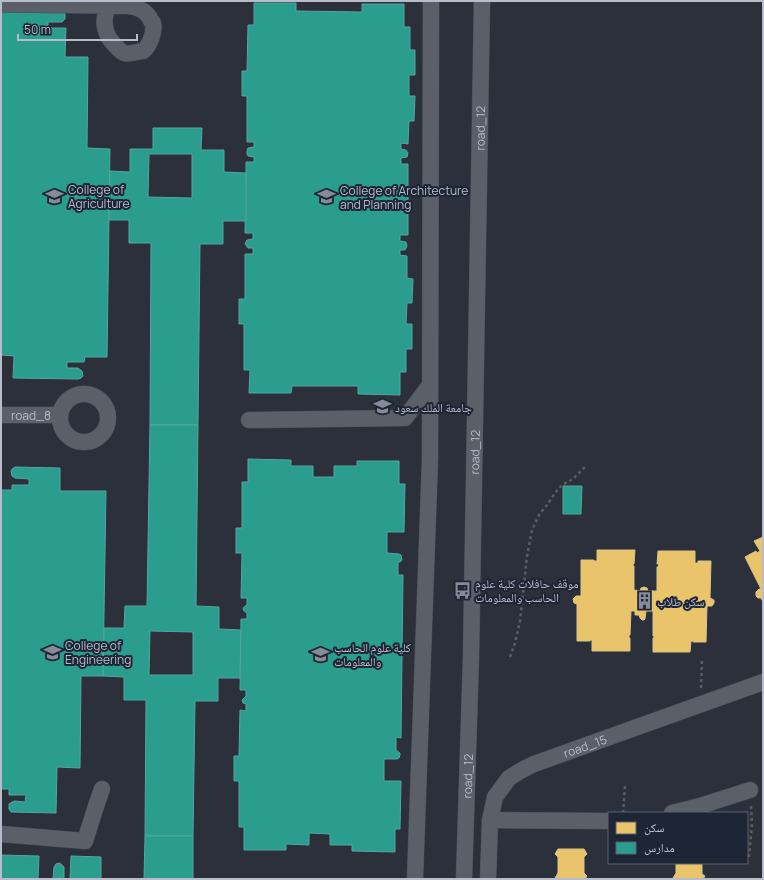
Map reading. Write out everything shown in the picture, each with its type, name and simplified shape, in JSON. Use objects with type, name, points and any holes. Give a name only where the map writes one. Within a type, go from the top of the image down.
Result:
[{"type":"street","points":[[415,879],[429,467],[431,1]]},
{"type":"street","name":"road_12","points":[[464,879],[471,649],[482,1]]},
{"type":"street","points":[[1,4],[109,6]]},
{"type":"street","points":[[249,420],[405,418],[430,385]]},
{"type":"street","name":"road_8","points":[[1,415],[60,415]]},
{"type":"street","name":"road_15","points":[[488,879],[490,820],[495,797],[509,778],[534,764],[763,682]]},
{"type":"street","points":[[1,834],[85,841],[102,789]]},
{"type":"street","points":[[676,812],[750,790]]},
{"type":"street","points":[[490,820],[608,821]]},
{"type":"path","points":[[510,657],[520,621],[527,556],[532,530],[539,515],[555,492],[585,468]]},
{"type":"path","points":[[701,704],[702,660]]},
{"type":"path","points":[[623,812],[625,786]]},
{"type":"path","points":[[749,857],[752,824],[750,790]]},
{"type":"building: سكن","points":[[763,537],[763,602],[761,598],[756,596],[756,592],[761,589],[745,557],[756,551],[757,553],[760,551],[754,541]]},
{"type":"building: سكن","name":"سكن طلاب","points":[[597,550],[635,550],[633,564],[634,590],[640,591],[641,588],[644,587],[647,588],[648,591],[657,591],[657,567],[659,564],[657,564],[658,551],[695,551],[695,563],[698,563],[698,561],[711,561],[710,598],[714,600],[714,603],[712,606],[707,606],[706,642],[691,641],[690,652],[653,652],[653,611],[646,611],[645,619],[642,620],[639,615],[635,615],[635,611],[631,611],[629,635],[630,651],[592,651],[592,640],[577,641],[577,604],[574,603],[573,599],[576,596],[581,596],[581,560],[597,561]]},
{"type":"building: سكن","points":[[558,849],[584,849],[587,854],[584,857],[584,873],[587,876],[585,879],[555,878],[558,873],[558,857],[555,854]]},
{"type":"building: سكن","points":[[676,864],[702,864],[702,874],[705,876],[703,879],[674,879],[673,878],[676,873]]},
{"type":"building: مدارس","name":"College of Architecture and Planning","points":[[254,3],[296,3],[296,11],[362,12],[362,4],[404,4],[404,27],[410,27],[410,50],[415,50],[415,75],[409,75],[409,96],[415,96],[414,121],[409,121],[408,144],[401,143],[401,149],[406,150],[408,153],[407,157],[401,158],[401,164],[408,164],[408,235],[400,235],[400,241],[406,242],[407,246],[405,250],[400,250],[400,255],[407,256],[407,278],[413,279],[412,303],[407,303],[406,324],[412,324],[412,349],[406,349],[406,372],[400,372],[400,395],[358,394],[358,386],[292,386],[291,393],[249,393],[250,370],[244,370],[244,324],[239,324],[239,299],[245,299],[245,254],[253,254],[253,248],[248,248],[245,244],[247,240],[253,239],[253,233],[245,233],[246,162],[254,162],[254,157],[248,156],[247,151],[248,148],[254,147],[254,142],[247,142],[247,96],[242,96],[242,71],[247,71],[248,25],[254,25]]},
{"type":"building: مدارس","name":"College of Agriculture","points":[[1,10],[63,12],[65,14],[65,19],[62,22],[48,22],[48,28],[66,28],[65,57],[88,57],[87,148],[110,149],[107,357],[85,357],[84,362],[67,362],[67,368],[78,368],[82,371],[83,376],[78,379],[13,378],[14,356],[1,355]]},
{"type":"building: مدارس","points":[[153,128],[202,128],[201,150],[224,150],[224,172],[246,173],[246,221],[223,221],[223,244],[200,244],[198,425],[150,425],[151,243],[129,243],[129,220],[109,220],[110,171],[130,172],[130,149],[153,149]],"holes":[[[149,154],[192,154],[192,198],[148,197]]]},
{"type":"building: مدارس","points":[[150,425],[198,425],[196,606],[219,607],[219,629],[241,630],[240,678],[218,678],[218,701],[195,701],[193,836],[145,836],[146,700],[124,700],[124,677],[103,676],[104,628],[124,628],[125,606],[147,606]],"holes":[[[150,631],[193,632],[193,675],[149,675]]]},
{"type":"building: مدارس","name":"كلية علوم الحاسب والمعلومات","points":[[248,459],[291,460],[291,466],[313,466],[313,477],[334,477],[334,466],[357,466],[357,461],[399,461],[399,484],[405,484],[404,532],[387,532],[387,553],[399,554],[401,555],[402,560],[398,562],[398,575],[403,575],[401,738],[396,737],[396,750],[400,753],[399,758],[384,759],[384,781],[401,781],[400,829],[395,829],[395,852],[352,851],[352,845],[330,845],[330,834],[309,833],[309,845],[286,844],[286,850],[244,850],[244,827],[239,827],[239,781],[234,781],[234,756],[239,756],[240,710],[246,711],[246,704],[243,703],[242,700],[246,696],[246,690],[240,690],[241,619],[247,619],[247,613],[243,609],[247,605],[247,598],[241,598],[242,553],[236,553],[236,528],[242,528],[242,482],[248,482]]},
{"type":"building: مدارس","name":"College of Engineering","points":[[15,467],[60,468],[60,491],[106,491],[103,676],[81,676],[80,768],[57,767],[56,813],[11,812],[9,809],[9,804],[14,801],[25,802],[26,795],[9,795],[9,789],[1,789],[1,490],[12,490],[12,485],[29,485],[29,479],[15,478],[12,476],[11,471]]},
{"type":"building: مدارس","points":[[563,486],[582,486],[581,514],[563,514]]},
{"type":"building: مدارس","points":[[145,836],[193,836],[193,879],[144,879]]},
{"type":"building: مدارس","points":[[1,855],[39,856],[38,879],[1,879]]},
{"type":"building: مدارس","points":[[71,856],[101,857],[101,879],[70,879]]},
{"type":"building: مدارس","points":[[59,863],[64,867],[64,879],[53,879],[54,867],[56,864]]},
{"type":"place","name":"College of Agriculture","points":[[55,196]]},
{"type":"place","name":"College of Architecture and Planning","points":[[327,197]]},
{"type":"place","name":"جامعة الملك سعود","points":[[382,407]]},
{"type":"place","name":"موقف حافلات كلية علوم الحاسب والمعلومات","points":[[462,590]]},
{"type":"place","name":"سكن طلاب","points":[[644,601]]},
{"type":"place","name":"College of Engineering","points":[[52,652]]},
{"type":"place","name":"كلية علوم الحاسب والمعلومات","points":[[321,654]]}]
